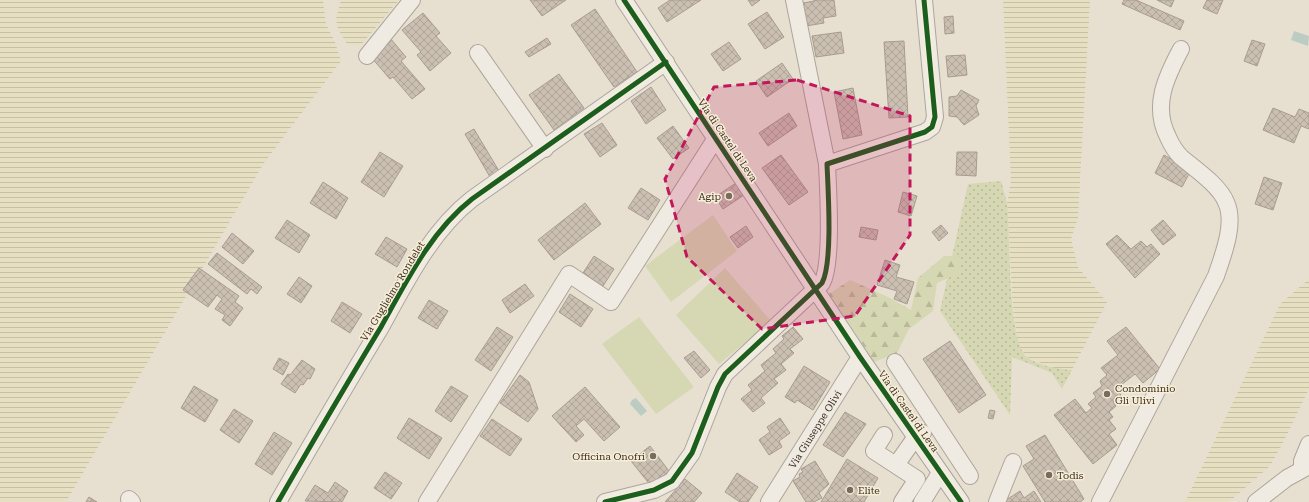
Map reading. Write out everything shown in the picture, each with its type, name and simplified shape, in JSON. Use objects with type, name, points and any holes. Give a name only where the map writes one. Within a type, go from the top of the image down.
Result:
[{"type":"street","points":[[366,56],[412,0]]},
{"type":"street","name":"Via di Castel di Leva","points":[[624,0],[860,357],[961,502]]},
{"type":"street","points":[[605,502],[654,490],[672,481],[692,453],[718,387],[726,374],[817,290],[824,281],[826,270],[828,211],[827,164],[794,0]]},
{"type":"street","points":[[827,164],[925,132],[934,125],[935,117],[924,0]]},
{"type":"street","points":[[1100,502],[1209,290],[1227,242],[1229,221],[1226,202],[1212,183],[1180,156],[1162,126],[1160,114],[1166,80],[1181,49]]},
{"type":"street","points":[[478,53],[545,148]]},
{"type":"street","name":"Via Guglielmo Rondelet","points":[[278,502],[393,306],[443,227],[452,216],[472,199],[666,62]]},
{"type":"street","points":[[427,502],[569,274],[612,302],[716,138]]},
{"type":"street","name":"Via Giuseppe Olivi","points":[[769,502],[860,357]]},
{"type":"street","points":[[895,362],[970,476]]},
{"type":"street","points":[[897,410],[917,397]]},
{"type":"street","points":[[896,465],[916,438],[936,426]]},
{"type":"street","points":[[884,435],[874,451],[917,479],[902,502]]},
{"type":"street","points":[[1256,502],[1287,478],[1306,468],[1302,461],[1309,444]]},
{"type":"street","points":[[997,502],[1013,462]]},
{"type":"street","points":[[922,502],[940,473]]},
{"type":"highlighted area","points":[[797,80],[910,116],[910,235],[855,316],[762,329],[687,257],[665,179],[714,87]]},
{"type":"shaded area","points":[[0,0],[323,0],[326,24],[335,42],[341,61],[264,163],[66,502],[0,502]]},
{"type":"shaded area","points":[[341,0],[399,0],[360,46],[347,44],[338,29],[336,19]]},
{"type":"shaded area","points":[[1003,0],[1090,0],[1078,218],[1071,239],[1078,267],[1107,302],[1072,370],[1053,368],[1027,357],[1018,345],[1013,309],[1007,203],[1011,181]]},
{"type":"shaded area","points":[[1294,31],[1309,36],[1308,46],[1291,40]]},
{"type":"shaded area","points":[[1309,279],[1309,389],[1283,443],[1270,466],[1229,502],[1185,502],[1280,304]]},
{"type":"shaded area","points":[[636,398],[647,411],[641,416],[630,404],[632,400]]},
{"type":"green space","points":[[1001,181],[1007,205],[1013,310],[1016,332],[1021,348],[1028,358],[1038,363],[1055,368],[1072,370],[1062,389],[1052,373],[1012,357],[1010,415],[940,311],[968,184]]},
{"type":"green space","points":[[713,215],[737,251],[671,302],[645,266]]},
{"type":"green space","points":[[944,256],[959,256],[960,273],[937,283],[933,311],[909,329],[897,353],[874,362],[829,294],[850,280],[888,297],[911,310],[918,278]]},
{"type":"green space","points":[[725,268],[771,321],[719,364],[676,315]]},
{"type":"green space","points":[[639,317],[694,387],[656,414],[602,344]]},
{"type":"building","points":[[530,0],[566,0],[542,16]]},
{"type":"building","points":[[670,0],[701,0],[667,22],[658,8]]},
{"type":"building","points":[[748,0],[760,0],[752,6]]},
{"type":"building","points":[[814,0],[834,0],[836,16],[823,18],[824,23],[806,26],[803,3]]},
{"type":"building","points":[[1124,0],[1136,0],[1184,21],[1180,30],[1122,4]]},
{"type":"building","points":[[1157,0],[1174,0],[1171,7]]},
{"type":"building","points":[[1207,0],[1223,0],[1217,14],[1203,8]]},
{"type":"building","points":[[595,9],[637,72],[614,87],[571,25]]},
{"type":"building","points":[[767,12],[784,37],[765,49],[748,24]]},
{"type":"building","points":[[423,13],[440,33],[436,36],[451,53],[430,71],[417,55],[421,52],[402,30]]},
{"type":"building","points":[[953,16],[954,33],[945,34],[944,17]]},
{"type":"building","points":[[841,32],[844,53],[816,57],[812,36]]},
{"type":"building","points":[[390,38],[406,57],[401,61],[425,89],[412,99],[393,77],[390,79],[370,56]]},
{"type":"building","points":[[547,38],[551,44],[529,57],[525,52]]},
{"type":"building","points":[[1252,40],[1265,44],[1257,66],[1244,61]]},
{"type":"building","points":[[904,41],[908,117],[889,118],[884,42]]},
{"type":"building","points":[[729,42],[741,59],[723,71],[711,54]]},
{"type":"building","points":[[965,55],[967,75],[948,77],[946,56]]},
{"type":"building","points":[[782,63],[793,79],[767,97],[756,81]]},
{"type":"building","points":[[559,74],[584,108],[554,130],[529,95]]},
{"type":"building","points":[[651,87],[666,110],[646,124],[631,101]]},
{"type":"building","points":[[853,88],[862,135],[843,139],[834,92]]},
{"type":"building","points":[[961,90],[979,100],[976,106],[979,115],[964,125],[957,117],[949,116],[949,97],[957,96]]},
{"type":"building","points":[[1273,108],[1295,117],[1299,109],[1309,113],[1309,129],[1301,126],[1294,143],[1263,130]]},
{"type":"building","points":[[789,113],[797,126],[768,146],[759,133]]},
{"type":"building","points":[[602,123],[617,145],[600,157],[584,134]]},
{"type":"building","points":[[673,126],[689,148],[673,159],[657,138]]},
{"type":"building","points":[[474,129],[499,171],[490,177],[465,134]]},
{"type":"building","points":[[380,152],[403,166],[384,197],[361,182]]},
{"type":"building","points":[[957,152],[977,152],[976,176],[956,175]]},
{"type":"building","points":[[781,155],[808,192],[789,205],[762,168]]},
{"type":"building","points":[[1164,155],[1191,170],[1182,187],[1155,173]]},
{"type":"building","points":[[1264,177],[1282,183],[1273,210],[1255,204]]},
{"type":"building","points":[[323,182],[348,198],[336,219],[310,203]]},
{"type":"building","name":"Agip","points":[[736,183],[744,195],[723,209],[715,197]]},
{"type":"building","points":[[641,188],[660,200],[648,220],[628,208]]},
{"type":"building","points":[[903,192],[917,196],[911,216],[898,212]]},
{"type":"building","points":[[585,203],[601,224],[554,260],[538,240]]},
{"type":"building","points":[[287,220],[310,235],[299,253],[275,238]]},
{"type":"building","points":[[1163,220],[1176,235],[1163,245],[1151,230]]},
{"type":"building","points":[[941,225],[948,233],[939,241],[932,232]]},
{"type":"building","points":[[746,226],[753,237],[738,248],[730,237]]},
{"type":"building","points":[[861,227],[878,230],[876,240],[859,237]]},
{"type":"building","points":[[232,233],[254,251],[243,264],[222,247]]},
{"type":"building","points":[[1117,235],[1131,249],[1141,241],[1147,247],[1151,244],[1160,254],[1135,278],[1106,244]]},
{"type":"building","points":[[386,237],[407,249],[397,267],[375,254]]},
{"type":"building","points":[[217,253],[262,287],[257,294],[251,289],[247,294],[208,264]]},
{"type":"building","points":[[594,256],[614,269],[603,286],[583,273]]},
{"type":"building","points":[[885,260],[900,265],[896,277],[914,282],[907,304],[894,299],[897,291],[877,285]]},
{"type":"building","points":[[199,268],[239,296],[235,302],[243,308],[230,326],[222,320],[225,315],[215,309],[222,299],[217,295],[208,307],[183,290]]},
{"type":"building","points":[[299,277],[312,286],[301,303],[287,294]]},
{"type":"building","points":[[525,284],[534,296],[510,313],[502,300]]},
{"type":"building","points":[[570,294],[593,309],[581,327],[559,312]]},
{"type":"building","points":[[429,300],[448,311],[437,329],[418,318]]},
{"type":"building","points":[[342,302],[362,314],[350,333],[331,321]]},
{"type":"building","points":[[497,327],[513,337],[491,371],[475,360]]},
{"type":"building","points":[[793,327],[803,339],[790,349],[794,353],[781,364],[786,370],[774,379],[778,383],[761,398],[765,403],[753,412],[741,399],[752,390],[748,385],[765,371],[761,365],[776,353],[773,349],[784,339],[782,336]]},
{"type":"building","name":"Condominio Gli Ulivi","points":[[1126,327],[1160,369],[1143,383],[1135,374],[1116,389],[1121,395],[1113,402],[1116,406],[1109,412],[1113,417],[1109,420],[1116,429],[1109,434],[1117,445],[1093,464],[1054,415],[1075,399],[1086,413],[1092,408],[1088,404],[1096,397],[1093,393],[1102,386],[1100,381],[1107,375],[1101,368],[1118,355],[1107,341]]},
{"type":"building","points":[[950,341],[986,395],[959,413],[923,359]]},
{"type":"building","points":[[694,351],[710,370],[701,378],[684,358]]},
{"type":"building","points":[[279,358],[289,363],[283,375],[273,369]]},
{"type":"building","points":[[302,360],[315,369],[310,379],[308,378],[303,385],[301,384],[295,393],[281,384],[288,374],[290,375]]},
{"type":"building","points":[[804,366],[830,382],[813,410],[797,400],[795,403],[785,397]]},
{"type":"building","points":[[520,375],[529,382],[538,409],[528,422],[500,403]]},
{"type":"building","points":[[194,386],[218,400],[205,422],[181,408]]},
{"type":"building","points":[[451,386],[468,396],[451,422],[435,411]]},
{"type":"building","points":[[585,387],[620,427],[604,441],[584,419],[576,426],[584,435],[576,442],[552,416]]},
{"type":"building","points":[[234,409],[253,421],[239,443],[220,430]]},
{"type":"building","points":[[990,410],[995,411],[993,419],[988,418]]},
{"type":"building","points":[[845,412],[866,424],[843,457],[823,445]]},
{"type":"building","points":[[409,418],[442,438],[429,459],[397,438]]},
{"type":"building","points":[[780,418],[790,433],[779,441],[782,447],[769,455],[759,440],[770,432],[767,427]]},
{"type":"building","points":[[492,419],[522,439],[510,456],[480,436]]},
{"type":"building","points":[[274,432],[292,443],[272,475],[255,464]]},
{"type":"building","name":"Todis","points":[[1045,435],[1084,499],[1080,502],[1045,502],[1023,466],[1034,459],[1026,446]]},
{"type":"building","points":[[650,446],[669,471],[651,486],[631,461]]},
{"type":"building","name":"Elite","points":[[847,459],[878,478],[864,502],[821,502]]},
{"type":"building","points":[[815,461],[829,484],[819,493],[822,498],[814,502],[806,502],[793,481],[800,477],[799,474],[803,472],[801,469]]},
{"type":"building","points":[[385,472],[402,483],[391,499],[374,488]]},
{"type":"building","points":[[737,473],[758,487],[748,502],[740,502],[725,492]]},
{"type":"building","points":[[685,479],[702,493],[694,502],[665,502]]},
{"type":"building","points":[[335,482],[348,491],[342,502],[305,501],[315,485],[328,493]]},
{"type":"building","points":[[1020,491],[1024,498],[1034,491],[1041,502],[1003,502]]},
{"type":"building","points":[[89,497],[97,502],[86,502]]},
{"type":"cycle path","points":[[624,0],[860,357],[961,502]]},
{"type":"cycle path","points":[[605,502],[654,490],[672,481],[692,453],[718,387],[725,374],[822,283],[828,259],[829,243],[827,164],[925,132],[932,127],[935,117],[924,0]]},
{"type":"cycle path","points":[[278,502],[420,258],[444,226],[472,199],[666,62]]},
{"type":"place","name":"Agip","points":[[729,196]]},
{"type":"place","name":"Condominio Gli Ulivi","points":[[1107,394]]},
{"type":"place","name":"Officina Onofri","points":[[653,456]]},
{"type":"place","name":"Todis","points":[[1049,475]]},
{"type":"place","name":"Elite","points":[[850,490]]}]
